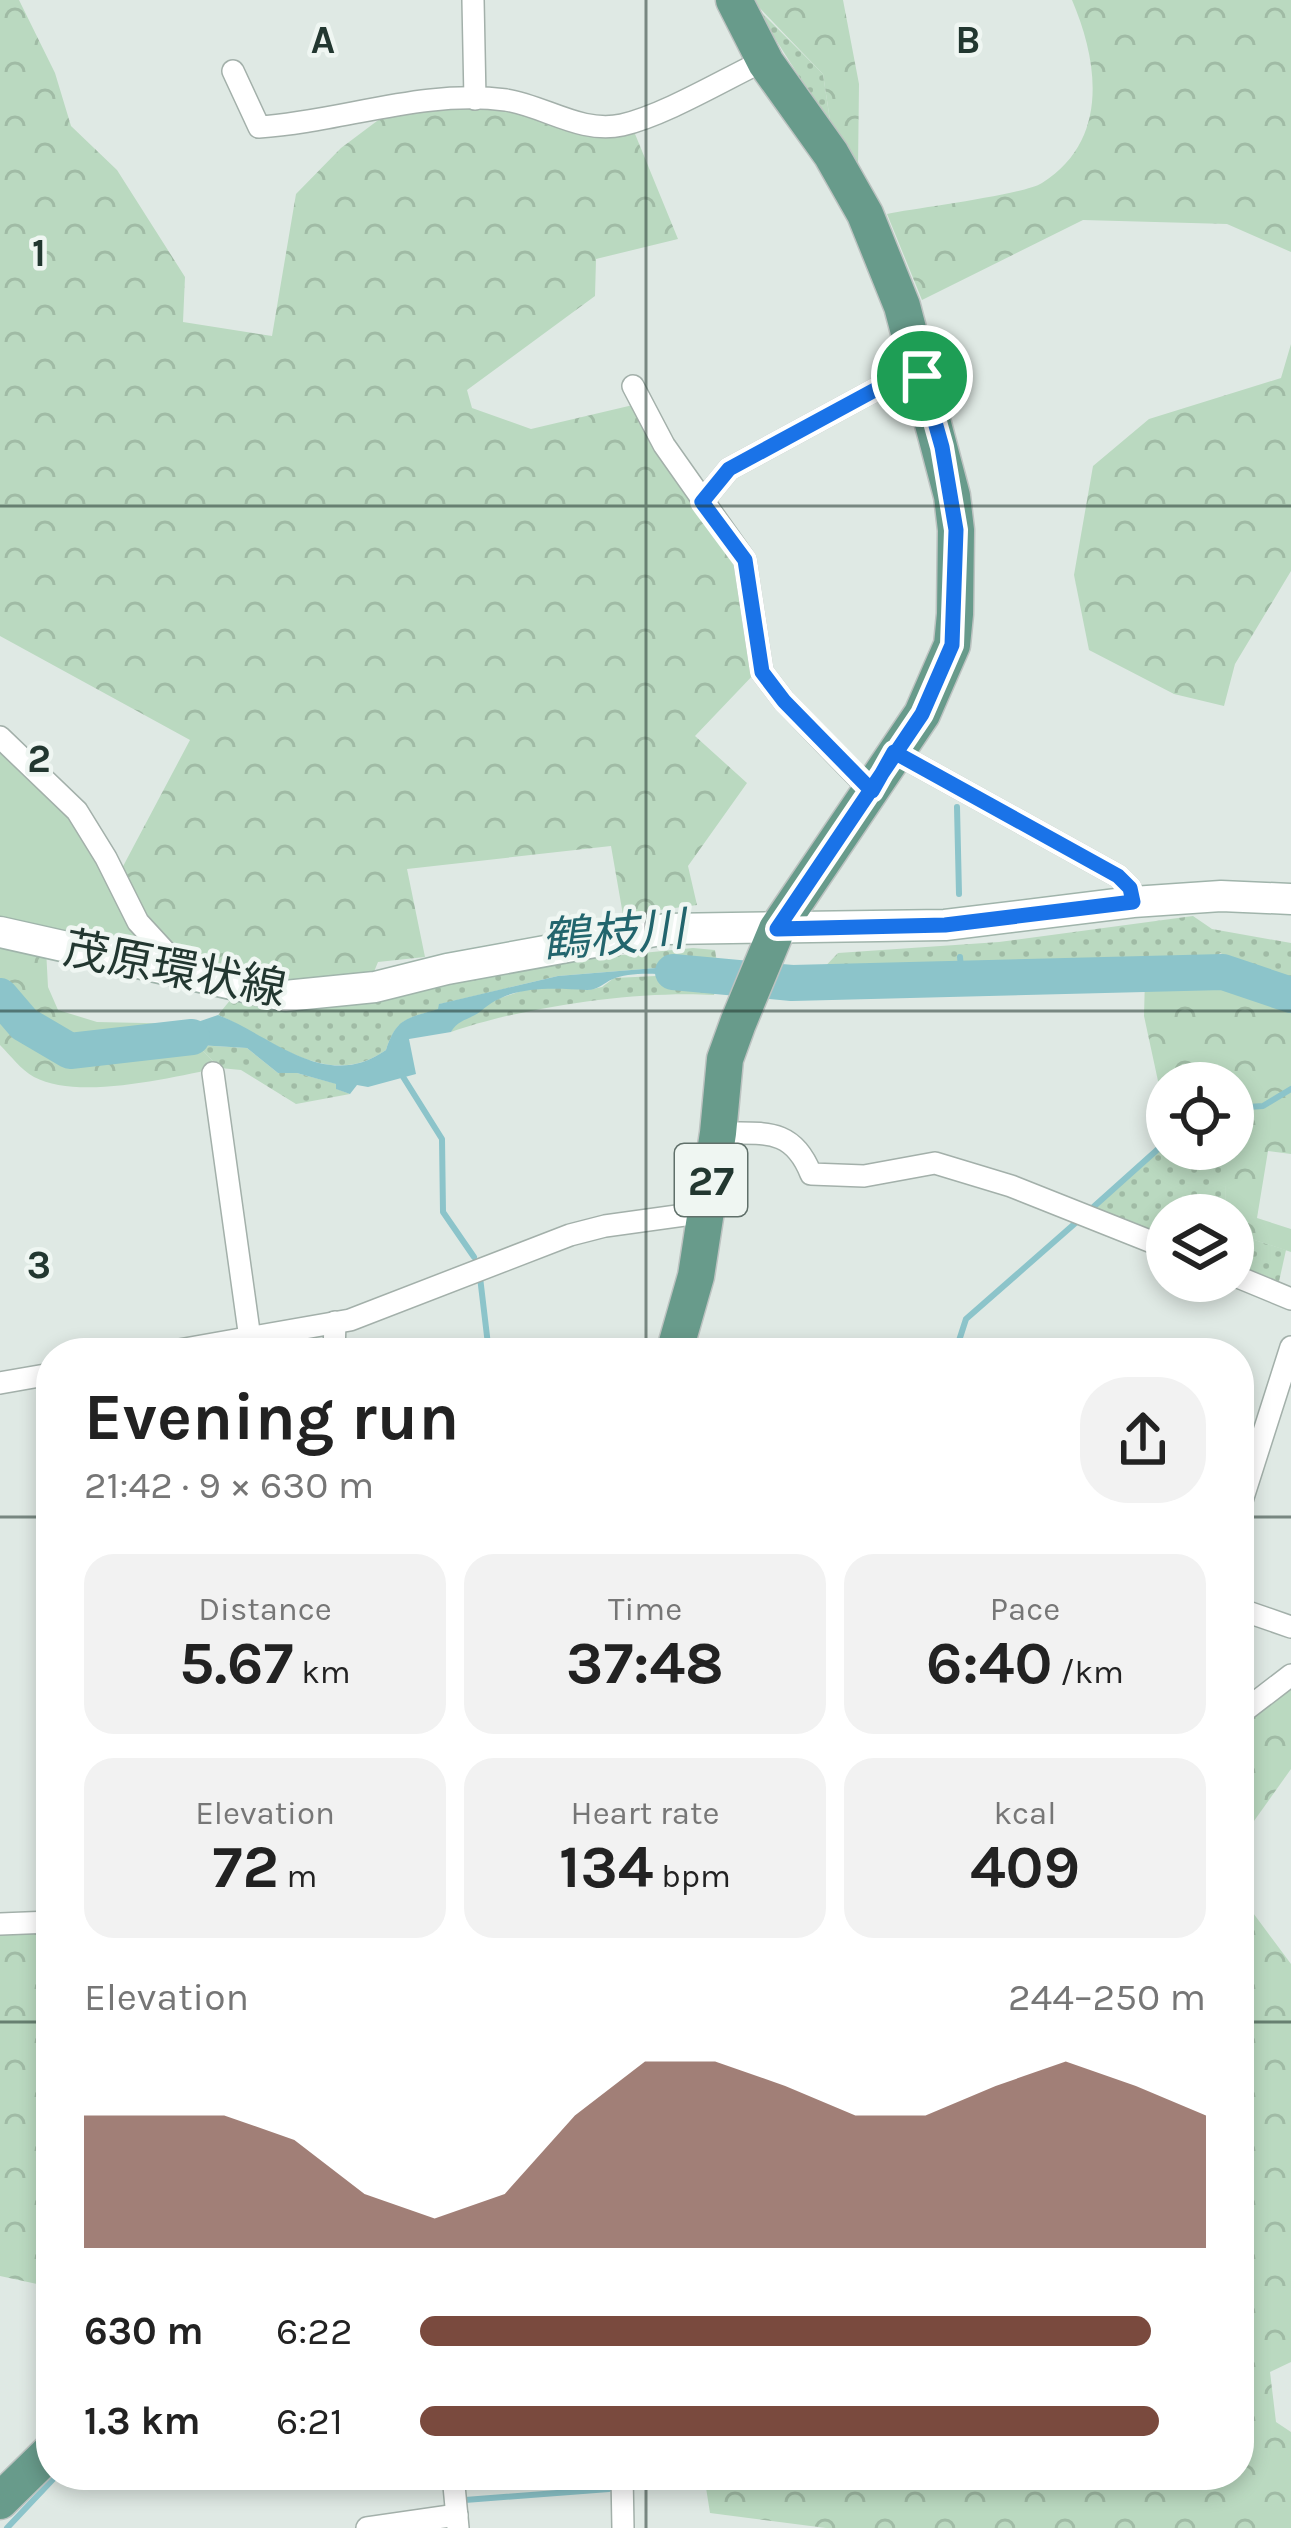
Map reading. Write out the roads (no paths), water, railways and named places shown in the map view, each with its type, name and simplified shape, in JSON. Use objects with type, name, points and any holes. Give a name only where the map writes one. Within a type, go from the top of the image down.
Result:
[{"type":"main road","name":"27","points":[[678,1338],[696,1276],[725,1059],[773,940],[922,714],[952,645],[955,614],[952,496],[902,306],[865,214],[765,60],[734,0]]},
{"type":"main road","name":"茂原環状線","points":[[0,932],[285,996],[375,987],[666,929],[773,940],[1133,902],[1221,896],[1291,898]]},
{"type":"main road","points":[[0,2501],[36,2466]]},
{"type":"street","points":[[473,0],[475,99]]},
{"type":"street","points":[[233,71],[259,127],[371,106],[475,99],[540,107],[577,123],[608,127],[639,119],[765,60]]},
{"type":"street","points":[[702,502],[729,469],[884,385],[922,376]]},
{"type":"street","points":[[633,386],[664,445],[745,560],[762,672],[872,791]]},
{"type":"street","points":[[0,737],[77,812],[138,922],[185,973]]},
{"type":"street","points":[[894,752],[1118,876],[1130,888],[1133,902]]},
{"type":"street","points":[[213,1073],[250,1338]]},
{"type":"street","points":[[718,1133],[776,1135],[802,1151],[811,1174],[864,1176],[935,1163],[1011,1186],[1146,1240]]},
{"type":"street","points":[[277,1338],[350,1320],[570,1235],[706,1212]]},
{"type":"street","points":[[1254,1284],[1291,1299]]},
{"type":"street","points":[[334,1338],[335,1322]]},
{"type":"street","points":[[1254,1463],[1291,1346]]},
{"type":"street","points":[[0,1383],[36,1377]]},
{"type":"street","points":[[1254,1614],[1291,1627]]},
{"type":"street","points":[[1254,1703],[1291,1675]]},
{"type":"street","points":[[0,1924],[36,1923]]},
{"type":"street","points":[[367,2528],[458,2521],[455,2490]]},
{"type":"street","points":[[622,2490],[623,2528]]},
{"type":"water","points":[[717,963],[721,979],[715,992],[705,992],[705,985],[687,978],[646,974],[622,976],[591,990],[545,989],[504,996],[451,1032],[409,1039],[416,1074],[368,1087],[357,1085],[350,1094],[336,1089],[336,1084],[278,1073],[247,1048],[148,1048],[145,1040],[218,1015],[299,1056],[342,1065],[364,1062],[386,1050],[399,1025],[438,1009],[439,1004],[558,976]]},
{"type":"waterway","points":[[957,807],[959,894]]},
{"type":"waterway","points":[[960,957],[962,979]]},
{"type":"waterway","name":"鶴枝川","points":[[673,972],[792,983],[1223,972],[1291,995]]},
{"type":"waterway","name":"鶴枝川","points":[[0,996],[24,1024],[70,1051],[192,1037]]},
{"type":"waterway","points":[[400,1072],[442,1139],[443,1212],[474,1257]]},
{"type":"waterway","points":[[1254,1107],[1291,1089]]},
{"type":"waterway","points":[[1090,1210],[1146,1160]]},
{"type":"waterway","points":[[960,1338],[966,1319],[1080,1219]]},
{"type":"waterway","points":[[480,1277],[487,1338]]},
{"type":"waterway","points":[[7,2528],[43,2490]]},
{"type":"waterway","points":[[465,2500],[596,2490]]}]
